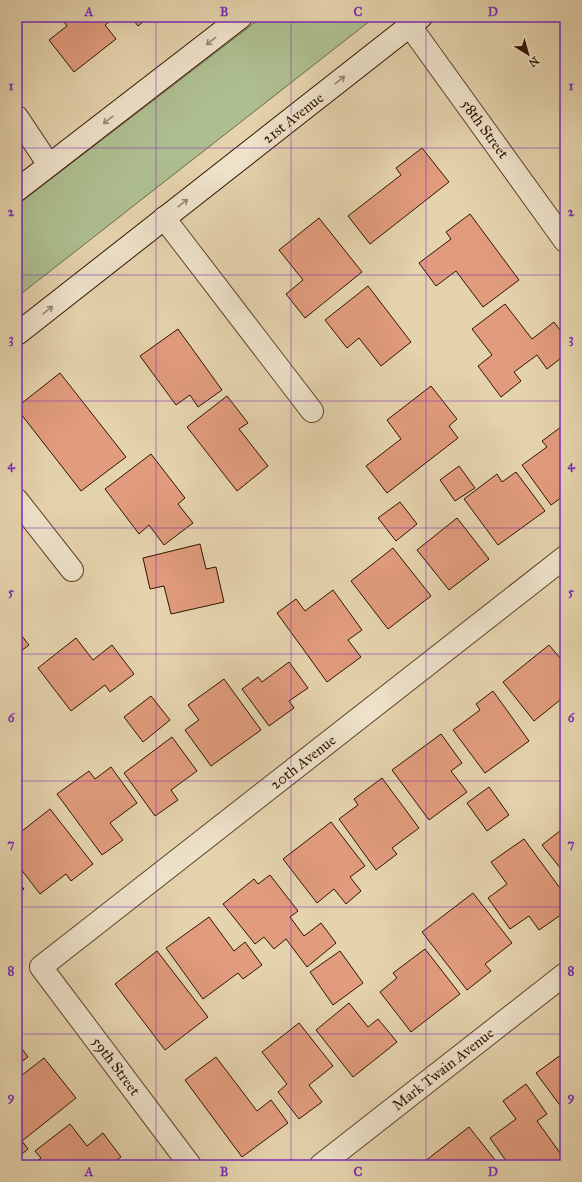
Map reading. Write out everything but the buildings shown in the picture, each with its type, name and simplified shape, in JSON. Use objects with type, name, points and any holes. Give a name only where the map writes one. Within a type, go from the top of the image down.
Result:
[{"type":"street","points":[[17,190],[241,17]]},
{"type":"street","name":"21st Avenue","points":[[17,334],[412,20]]},
{"type":"street","name":"58th Street","points":[[412,20],[565,241]]},
{"type":"street","points":[[17,117],[49,165]]},
{"type":"street","points":[[164,218],[312,410]]},
{"type":"street","points":[[17,500],[72,570]]},
{"type":"street","name":"20th Avenue","points":[[42,967],[565,557]]},
{"type":"street","name":"59th Street","points":[[42,967],[190,1165]]},
{"type":"street","name":"Mark Twain Avenue","points":[[321,1165],[565,974]]},
{"type":"green space","points":[[262,17],[375,17],[17,297],[17,205]]}]
